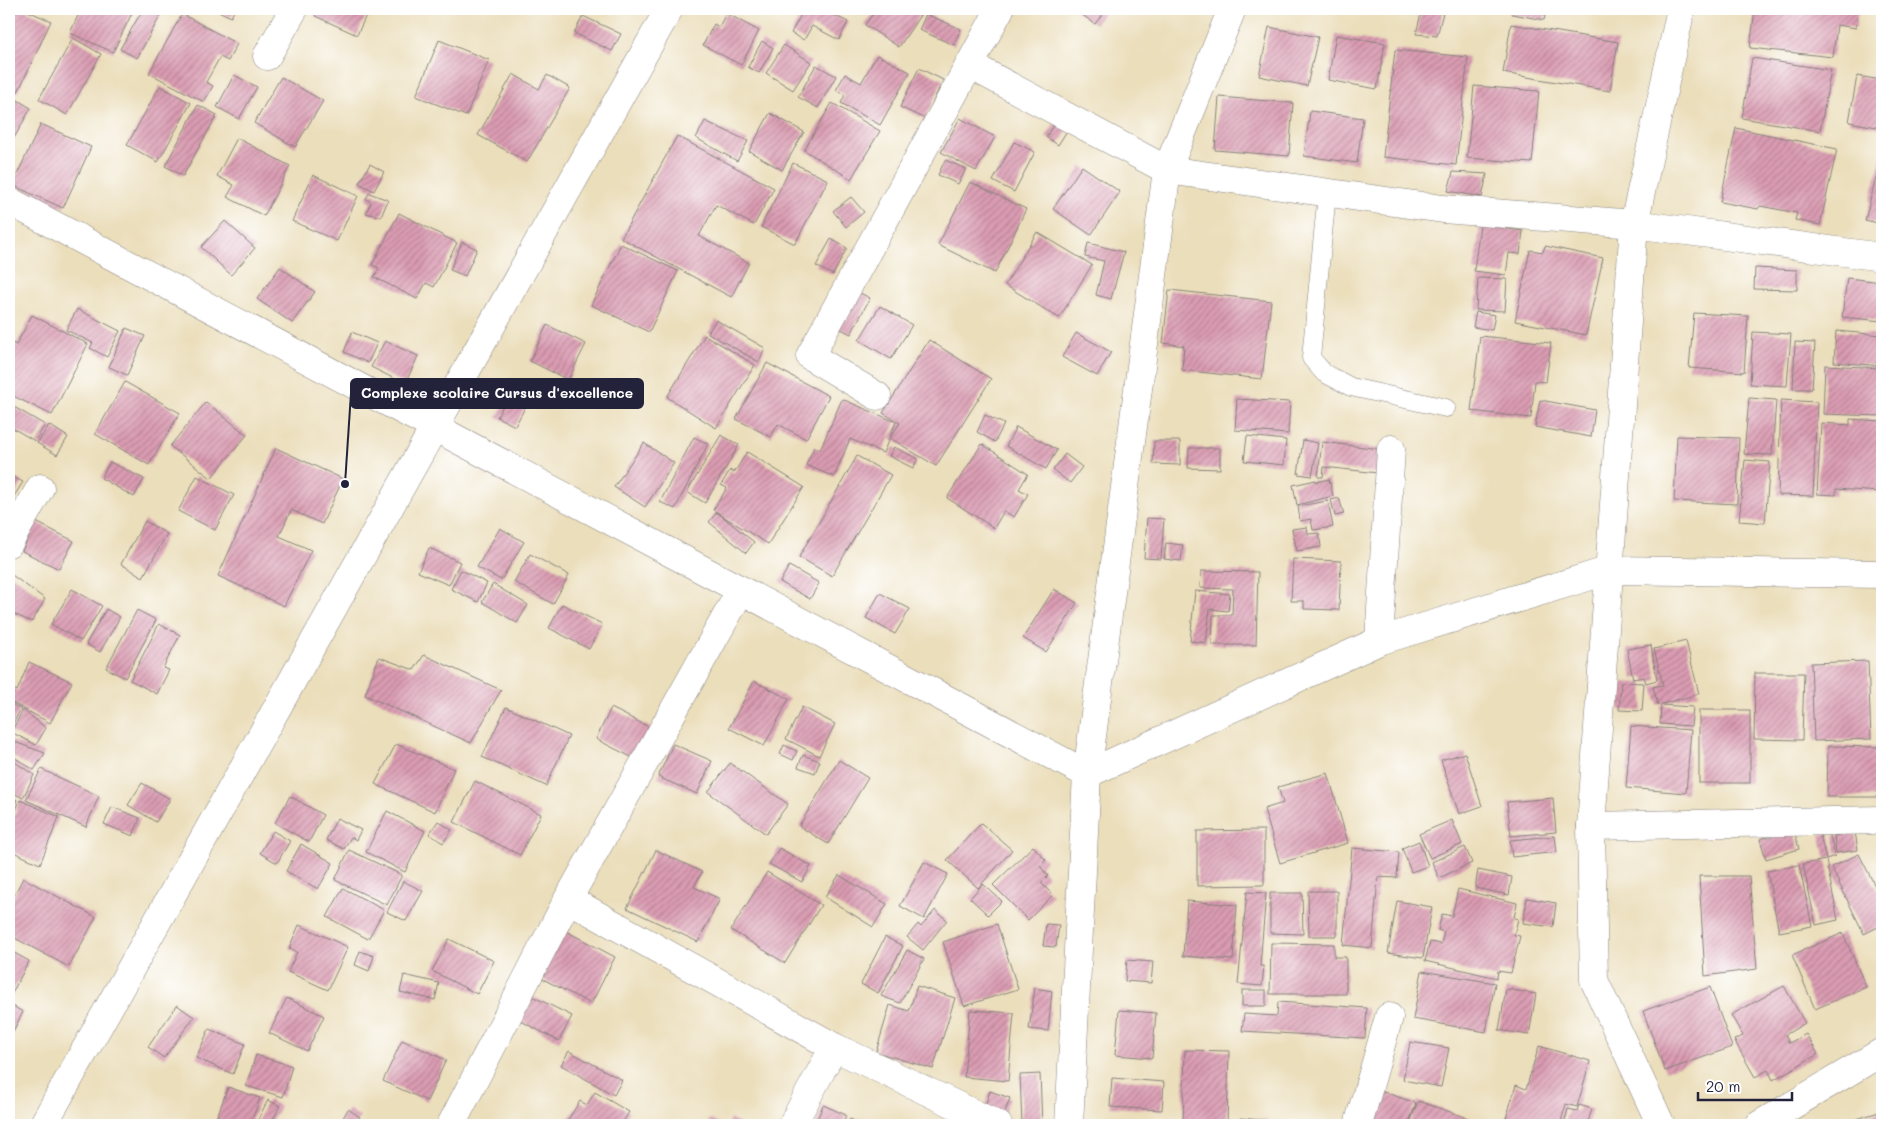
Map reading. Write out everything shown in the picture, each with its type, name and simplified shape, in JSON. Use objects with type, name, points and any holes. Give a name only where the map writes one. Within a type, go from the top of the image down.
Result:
[{"type":"street","points":[[267,56],[294,9]]},
{"type":"street","points":[[43,1125],[433,426],[669,9]]},
{"type":"street","points":[[877,396],[810,356],[1000,9]]},
{"type":"street","points":[[1069,1125],[1086,774],[1167,170],[1232,9]]},
{"type":"street","points":[[1660,1125],[1594,980],[1591,826],[1634,224],[1681,9]]},
{"type":"street","points":[[970,65],[1167,170],[1443,209],[1634,224],[1882,257]]},
{"type":"street","points":[[9,201],[1086,774]]},
{"type":"street","points":[[1379,641],[1391,450]]},
{"type":"street","points":[[9,543],[40,488]]},
{"type":"street","points":[[1086,774],[1379,641],[1610,570],[1882,574]]},
{"type":"street","points":[[451,1125],[568,899],[741,590]]},
{"type":"street","points":[[1591,826],[1882,820]]},
{"type":"street","points":[[568,899],[834,1046],[998,1125]]},
{"type":"street","points":[[1358,1125],[1389,1017]]},
{"type":"street","points":[[792,1125],[834,1046]]},
{"type":"street","points":[[1758,1125],[1882,1052]]},
{"type":"lane","points":[[1327,193],[1311,358],[1324,373],[1351,387],[1446,408]]},
{"type":"building","points":[[9,9],[23,9],[51,21],[18,92],[9,88]]},
{"type":"building","points":[[81,9],[134,9],[113,52],[70,33]]},
{"type":"building","points":[[143,9],[155,9],[162,13],[137,58],[120,49]]},
{"type":"building","points":[[214,9],[235,9],[231,17]]},
{"type":"building","points":[[318,9],[369,9],[357,35],[315,16]]},
{"type":"building","points":[[804,9],[822,9],[848,22],[839,40],[812,26],[804,40],[791,33]]},
{"type":"building","points":[[876,9],[914,9],[921,14],[899,47],[865,25]]},
{"type":"building","points":[[1074,9],[1107,9],[1095,24]]},
{"type":"building","points":[[1422,9],[1444,9],[1437,36],[1416,34]]},
{"type":"building","points":[[1513,9],[1547,9],[1544,20],[1512,14]]},
{"type":"building","points":[[1755,9],[1858,9],[1856,28],[1837,25],[1833,57],[1750,48]]},
{"type":"building","points":[[726,13],[759,31],[741,65],[703,45],[714,24],[719,27]]},
{"type":"building","points":[[182,14],[237,44],[228,61],[220,57],[206,82],[213,86],[204,102],[149,73]]},
{"type":"building","points":[[926,14],[961,29],[954,45],[919,30]]},
{"type":"building","points":[[583,16],[621,34],[612,51],[574,33]]},
{"type":"building","points":[[1511,24],[1618,42],[1610,91],[1503,73]]},
{"type":"building","points":[[1269,27],[1318,37],[1307,86],[1259,76]]},
{"type":"building","points":[[1336,35],[1385,43],[1377,89],[1328,80]]},
{"type":"building","points":[[73,38],[101,54],[67,115],[39,99]]},
{"type":"building","points":[[439,40],[489,60],[466,116],[416,96]]},
{"type":"building","points":[[762,41],[773,48],[759,73],[748,67]]},
{"type":"building","points":[[784,45],[811,62],[793,90],[766,73]]},
{"type":"building","points":[[1395,50],[1468,57],[1456,165],[1383,157]]},
{"type":"building","points":[[877,55],[910,72],[880,125],[841,103],[845,95],[836,90],[845,74],[861,83]]},
{"type":"building","points":[[1752,58],[1831,70],[1820,131],[1742,118]]},
{"type":"building","points":[[816,65],[836,76],[818,108],[798,97]]},
{"type":"building","points":[[919,68],[943,80],[925,119],[900,107]]},
{"type":"building","points":[[513,74],[539,89],[547,75],[570,88],[527,162],[478,135]]},
{"type":"building","points":[[234,75],[257,87],[239,119],[217,107]]},
{"type":"building","points":[[1857,76],[1882,80],[1882,128],[1849,122]]},
{"type":"building","points":[[281,77],[323,101],[295,147],[254,123]]},
{"type":"building","points":[[160,86],[191,103],[158,162],[127,145]]},
{"type":"building","points":[[1474,86],[1539,91],[1532,163],[1467,158]]},
{"type":"building","points":[[9,95],[31,108],[9,147]]},
{"type":"building","points":[[1219,97],[1293,103],[1289,156],[1215,150]]},
{"type":"building","points":[[832,103],[880,131],[851,179],[804,150]]},
{"type":"building","points":[[198,105],[217,115],[183,176],[165,166]]},
{"type":"building","points":[[1310,111],[1363,118],[1357,163],[1304,156]]},
{"type":"building","points":[[770,113],[804,132],[782,170],[749,151]]},
{"type":"building","points":[[1058,117],[1070,126],[1058,145],[1046,137]]},
{"type":"building","points":[[960,118],[995,137],[976,171],[941,152]]},
{"type":"building","points":[[705,121],[748,141],[737,161],[696,138]]},
{"type":"building","points":[[41,124],[91,147],[63,208],[12,185]]},
{"type":"building","points":[[1736,128],[1837,149],[1820,225],[1795,220],[1797,213],[1760,206],[1758,209],[1720,202]]},
{"type":"building","points":[[677,136],[774,188],[754,225],[716,205],[699,236],[749,263],[731,297],[621,238]]},
{"type":"building","points":[[237,138],[290,166],[264,216],[227,197],[234,185],[217,176]]},
{"type":"building","points":[[1014,142],[1035,152],[1014,192],[993,181]]},
{"type":"building","points":[[1882,155],[1882,224],[1865,220]]},
{"type":"building","points":[[945,160],[966,169],[958,184],[938,175]]},
{"type":"building","points":[[793,163],[828,180],[795,244],[761,227]]},
{"type":"building","points":[[370,164],[384,172],[374,191],[359,183]]},
{"type":"building","points":[[1082,166],[1120,192],[1091,235],[1053,209]]},
{"type":"building","points":[[1453,172],[1487,174],[1482,197],[1448,191]]},
{"type":"building","points":[[313,175],[358,196],[337,241],[292,221]]},
{"type":"building","points":[[970,182],[1026,209],[995,273],[938,245]]},
{"type":"building","points":[[369,193],[388,200],[381,217],[366,213],[371,202],[366,199]]},
{"type":"building","points":[[851,197],[864,212],[846,227],[833,211]]},
{"type":"building","points":[[399,213],[457,243],[434,287],[426,283],[417,299],[374,277],[379,268],[372,265]]},
{"type":"building","points":[[225,221],[255,248],[231,275],[201,247]]},
{"type":"building","points":[[1480,225],[1523,231],[1520,254],[1509,253],[1506,275],[1474,271]]},
{"type":"building","points":[[1037,232],[1092,265],[1059,318],[1005,285]]},
{"type":"building","points":[[831,239],[847,248],[833,275],[816,266]]},
{"type":"building","points":[[462,242],[477,249],[465,276],[450,270]]},
{"type":"building","points":[[1088,243],[1124,252],[1111,299],[1096,295],[1104,261],[1085,257]]},
{"type":"building","points":[[621,244],[678,271],[649,332],[591,305]]},
{"type":"building","points":[[1545,246],[1603,258],[1586,335],[1515,321],[1530,250],[1543,252]]},
{"type":"building","points":[[280,267],[315,292],[292,323],[257,299]]},
{"type":"building","points":[[1755,268],[1797,270],[1797,290],[1754,289]]},
{"type":"building","points":[[1478,278],[1507,279],[1505,311],[1476,310]]},
{"type":"building","points":[[1847,278],[1882,282],[1882,321],[1842,317]]},
{"type":"building","points":[[1169,290],[1271,301],[1262,379],[1182,370],[1184,346],[1163,343]]},
{"type":"building","points":[[856,291],[870,298],[851,334],[837,327]]},
{"type":"building","points":[[880,306],[912,325],[891,359],[859,340]]},
{"type":"building","points":[[77,309],[120,331],[107,357],[90,348],[93,343],[66,330]]},
{"type":"building","points":[[1476,312],[1495,315],[1492,330],[1473,327]]},
{"type":"building","points":[[1694,313],[1748,316],[1744,372],[1689,368]]},
{"type":"building","points":[[32,315],[88,344],[52,415],[9,394],[11,370],[9,369],[9,341],[16,345]]},
{"type":"building","points":[[716,320],[765,348],[759,362],[708,333]]},
{"type":"building","points":[[547,325],[586,344],[568,380],[530,361]]},
{"type":"building","points":[[126,328],[145,336],[127,375],[109,367]]},
{"type":"building","points":[[1836,331],[1882,335],[1882,366],[1834,362]]},
{"type":"building","points":[[352,332],[377,343],[368,363],[344,352]]},
{"type":"building","points":[[1753,332],[1791,334],[1787,386],[1750,384]]},
{"type":"building","points":[[1076,333],[1111,352],[1097,376],[1062,357]]},
{"type":"building","points":[[705,335],[755,365],[716,428],[667,397]]},
{"type":"building","points":[[1480,336],[1551,343],[1546,382],[1535,381],[1531,418],[1471,411]]},
{"type":"building","points":[[929,340],[991,379],[936,466],[890,438],[900,423],[883,413]]},
{"type":"building","points":[[385,341],[418,356],[405,384],[371,367]]},
{"type":"building","points":[[1795,342],[1815,343],[1812,389],[1793,389]]},
{"type":"building","points":[[767,363],[829,396],[806,439],[778,424],[771,437],[736,419]]},
{"type":"building","points":[[1825,365],[1882,368],[1881,416],[1823,414]]},
{"type":"building","points":[[125,382],[180,413],[149,465],[95,434]]},
{"type":"building","points":[[514,385],[532,395],[515,426],[497,417]]},
{"type":"building","points":[[1749,398],[1776,400],[1772,455],[1744,454]]},
{"type":"building","points":[[842,399],[896,422],[883,453],[850,439],[834,477],[806,465],[814,447],[820,450]]},
{"type":"building","points":[[1237,399],[1290,402],[1288,434],[1235,430]]},
{"type":"building","points":[[1540,400],[1595,410],[1591,437],[1535,427]]},
{"type":"building","points":[[1781,400],[1817,402],[1813,496],[1778,495]]},
{"type":"building","points":[[206,402],[247,435],[211,478],[170,446]]},
{"type":"building","points":[[9,404],[45,425],[35,441],[9,426]]},
{"type":"building","points":[[985,415],[1004,424],[995,442],[977,432]]},
{"type":"building","points":[[1850,419],[1882,421],[1880,492],[1836,489],[1836,495],[1817,494],[1821,423],[1850,425]]},
{"type":"building","points":[[49,425],[68,437],[57,455],[37,443]]},
{"type":"building","points":[[1016,427],[1057,450],[1046,469],[1006,446]]},
{"type":"building","points":[[721,435],[739,445],[705,503],[687,492]]},
{"type":"building","points":[[1247,436],[1286,440],[1284,465],[1244,461]]},
{"type":"building","points":[[1677,436],[1739,438],[1737,504],[1674,501]]},
{"type":"building","points":[[694,437],[708,444],[675,509],[660,502]]},
{"type":"building","points":[[1303,440],[1318,443],[1312,476],[1298,474]]},
{"type":"building","points":[[1154,441],[1180,441],[1180,465],[1153,464]]},
{"type":"building","points":[[1322,442],[1381,449],[1378,473],[1324,467],[1323,477],[1318,477]]},
{"type":"building","points":[[644,443],[674,463],[645,507],[614,487]]},
{"type":"building","points":[[982,444],[1028,474],[1019,489],[1028,494],[1014,517],[1004,511],[994,528],[947,498]]},
{"type":"building","points":[[894,447],[918,459],[913,468],[889,456]]},
{"type":"building","points":[[276,448],[343,479],[322,524],[291,510],[279,536],[311,550],[284,606],[218,576]]},
{"type":"building","points":[[1189,448],[1220,448],[1220,469],[1188,468]]},
{"type":"building","points":[[747,452],[804,487],[768,544],[713,510],[727,488],[721,485],[730,470],[734,473]]},
{"type":"building","points":[[1065,454],[1082,467],[1070,483],[1053,470]]},
{"type":"building","points":[[857,456],[891,475],[832,576],[799,557]]},
{"type":"building","points":[[1745,460],[1770,462],[1765,523],[1739,521]]},
{"type":"building","points":[[110,462],[144,479],[134,497],[101,478]]},
{"type":"building","points":[[9,475],[23,482],[9,504]]},
{"type":"building","points":[[197,476],[234,495],[215,530],[178,511]]},
{"type":"building","points":[[1329,479],[1333,496],[1297,505],[1293,485]]},
{"type":"building","points":[[1339,498],[1344,514],[1335,516],[1331,500]]},
{"type":"building","points":[[1328,501],[1333,527],[1313,530],[1311,519],[1300,521],[1298,506]]},
{"type":"building","points":[[717,512],[754,542],[746,553],[709,522]]},
{"type":"building","points":[[1147,518],[1164,519],[1161,559],[1144,558]]},
{"type":"building","points":[[145,521],[167,534],[143,577],[121,564]]},
{"type":"building","points":[[36,522],[74,541],[59,569],[22,551]]},
{"type":"building","points":[[1307,527],[1308,534],[1319,533],[1321,547],[1297,551],[1292,529]]},
{"type":"building","points":[[500,528],[524,542],[501,580],[477,567]]},
{"type":"building","points":[[1166,543],[1183,545],[1181,561],[1164,559]]},
{"type":"building","points":[[429,548],[460,562],[449,585],[418,572]]},
{"type":"building","points":[[530,554],[569,575],[553,604],[514,582]]},
{"type":"building","points":[[1293,559],[1341,561],[1339,610],[1304,609],[1304,601],[1291,601]]},
{"type":"building","points":[[789,566],[819,583],[810,599],[780,582]]},
{"type":"building","points":[[461,570],[487,583],[478,602],[451,589]]},
{"type":"building","points":[[1201,571],[1258,572],[1256,645],[1212,645],[1213,615],[1232,615],[1233,589],[1200,588]]},
{"type":"building","points":[[9,573],[45,599],[32,622],[9,612]]},
{"type":"building","points":[[493,584],[528,605],[517,623],[482,602]]},
{"type":"building","points":[[72,589],[102,606],[81,641],[51,624]]},
{"type":"building","points":[[1054,589],[1077,603],[1046,652],[1023,638]]},
{"type":"building","points":[[1195,591],[1230,594],[1228,611],[1210,609],[1206,643],[1190,641]]},
{"type":"building","points":[[880,593],[910,609],[895,634],[866,618]]},
{"type":"building","points":[[562,604],[602,624],[589,649],[549,628]]},
{"type":"building","points":[[106,609],[120,617],[100,652],[86,644]]},
{"type":"building","points":[[137,610],[156,620],[125,678],[106,668]]},
{"type":"building","points":[[159,624],[180,635],[163,668],[169,670],[157,694],[130,680]]},
{"type":"building","points":[[1686,641],[1699,694],[1658,705],[1653,687],[1663,685],[1654,649]]},
{"type":"building","points":[[1651,645],[1657,680],[1646,683],[1644,677],[1633,679],[1627,649]]},
{"type":"building","points":[[424,655],[501,690],[471,743],[365,695],[379,657],[414,670]]},
{"type":"building","points":[[1868,661],[1871,739],[1814,741],[1811,663]]},
{"type":"building","points":[[29,662],[72,682],[50,723],[9,701],[12,688],[17,691]]},
{"type":"building","points":[[1755,673],[1804,673],[1802,740],[1754,739]]},
{"type":"building","points":[[754,681],[789,699],[764,746],[729,728]]},
{"type":"building","points":[[1621,682],[1644,683],[1642,711],[1619,710]]},
{"type":"building","points":[[9,703],[21,709],[9,731]]},
{"type":"building","points":[[1661,705],[1693,707],[1691,726],[1660,724]]},
{"type":"building","points":[[506,707],[569,736],[546,786],[482,757]]},
{"type":"building","points":[[802,707],[835,724],[819,756],[786,739]]},
{"type":"building","points":[[611,708],[651,728],[635,759],[596,739]]},
{"type":"building","points":[[23,710],[46,728],[36,745],[11,732]]},
{"type":"building","points":[[1699,710],[1750,710],[1750,783],[1699,783]]},
{"type":"building","points":[[1631,726],[1691,730],[1686,793],[1626,788]]},
{"type":"building","points":[[9,740],[45,753],[34,770],[9,754]]},
{"type":"building","points":[[396,744],[454,769],[435,812],[375,784]]},
{"type":"building","points":[[673,744],[712,761],[697,794],[658,777]]},
{"type":"building","points":[[784,745],[797,751],[793,760],[780,754]]},
{"type":"building","points":[[1828,746],[1882,747],[1882,797],[1827,797]]},
{"type":"building","points":[[1465,753],[1482,806],[1459,814],[1441,760]]},
{"type":"building","points":[[803,755],[820,761],[815,773],[798,767]]},
{"type":"building","points":[[9,758],[34,775],[23,798],[9,791]]},
{"type":"building","points":[[839,760],[868,778],[828,844],[799,826]]},
{"type":"building","points":[[730,763],[788,804],[766,834],[708,792]]},
{"type":"building","points":[[41,769],[99,796],[86,827],[26,800]]},
{"type":"building","points":[[1328,773],[1348,843],[1280,863],[1264,809],[1283,803],[1278,787]]},
{"type":"building","points":[[475,781],[541,814],[520,855],[454,822]]},
{"type":"building","points":[[142,783],[170,799],[156,822],[128,805]]},
{"type":"building","points":[[9,795],[17,800],[9,816]]},
{"type":"building","points":[[290,796],[323,815],[309,842],[275,823]]},
{"type":"building","points":[[1553,798],[1556,832],[1511,836],[1507,802]]},
{"type":"building","points":[[20,800],[59,817],[40,864],[9,850],[9,828]]},
{"type":"building","points":[[112,807],[140,818],[133,836],[104,824]]},
{"type":"building","points":[[387,811],[425,831],[405,872],[366,852]]},
{"type":"building","points":[[337,818],[361,830],[356,840],[351,837],[344,849],[326,840]]},
{"type":"building","points":[[1452,820],[1462,844],[1430,858],[1419,834]]},
{"type":"building","points":[[438,821],[452,830],[443,843],[429,834]]},
{"type":"building","points":[[981,823],[1012,850],[978,888],[947,860]]},
{"type":"building","points":[[1264,830],[1264,885],[1197,886],[1197,831]]},
{"type":"building","points":[[1794,830],[1799,849],[1766,859],[1760,839]]},
{"type":"building","points":[[273,831],[290,841],[277,863],[260,853]]},
{"type":"building","points":[[1829,832],[1835,856],[1826,859],[1820,835]]},
{"type":"building","points":[[1855,832],[1858,850],[1836,853],[1834,836]]},
{"type":"building","points":[[1555,836],[1557,852],[1512,857],[1510,840]]},
{"type":"building","points":[[1419,841],[1428,866],[1411,872],[1402,848]]},
{"type":"building","points":[[301,844],[333,863],[318,889],[286,871]]},
{"type":"building","points":[[1033,846],[1046,860],[1040,866],[1048,876],[1041,883],[1053,895],[1028,920],[993,885]]},
{"type":"building","points":[[1465,847],[1472,863],[1439,878],[1432,862]]},
{"type":"building","points":[[779,848],[811,866],[802,882],[769,864]]},
{"type":"building","points":[[1352,848],[1399,852],[1397,878],[1378,877],[1372,948],[1343,945]]},
{"type":"building","points":[[349,850],[402,875],[387,905],[335,880]]},
{"type":"building","points":[[656,850],[702,872],[694,887],[720,899],[698,942],[627,908]]},
{"type":"building","points":[[1859,854],[1882,900],[1882,925],[1864,934],[1831,867]]},
{"type":"building","points":[[1826,860],[1838,920],[1816,925],[1803,864]]},
{"type":"building","points":[[924,862],[948,874],[924,919],[900,906]]},
{"type":"building","points":[[1799,865],[1812,926],[1779,932],[1767,871]]},
{"type":"building","points":[[1478,870],[1512,877],[1509,895],[1475,888]]},
{"type":"building","points":[[767,872],[821,905],[785,963],[731,930]]},
{"type":"building","points":[[839,875],[887,904],[873,927],[825,897]]},
{"type":"building","points":[[1699,876],[1749,876],[1757,969],[1705,976]]},
{"type":"building","points":[[23,878],[96,917],[69,967],[9,935],[9,905]]},
{"type":"building","points":[[403,881],[423,891],[406,921],[387,912]]},
{"type":"building","points":[[983,884],[1002,901],[988,915],[970,898]]},
{"type":"building","points":[[343,888],[384,910],[368,939],[327,917]]},
{"type":"building","points":[[1458,889],[1517,903],[1514,918],[1518,919],[1514,935],[1520,936],[1511,973],[1498,971],[1497,978],[1425,961],[1430,942],[1441,944],[1444,932],[1438,930],[1442,914],[1452,916]]},
{"type":"building","points":[[1308,891],[1337,891],[1337,936],[1309,936]]},
{"type":"building","points":[[1247,892],[1266,893],[1260,966],[1264,966],[1262,986],[1238,984]]},
{"type":"building","points":[[1270,893],[1302,893],[1303,934],[1270,933]]},
{"type":"building","points":[[1527,898],[1556,903],[1553,927],[1523,923]]},
{"type":"building","points":[[1187,901],[1237,905],[1233,960],[1183,956]]},
{"type":"building","points":[[1397,901],[1432,907],[1423,958],[1388,953]]},
{"type":"building","points":[[935,910],[947,920],[923,950],[907,937],[918,924],[921,927]]},
{"type":"building","points":[[997,924],[1018,989],[964,1006],[943,942]]},
{"type":"building","points":[[1046,924],[1059,925],[1056,947],[1043,946]]},
{"type":"building","points":[[299,925],[348,947],[328,990],[288,972],[297,952],[289,948]]},
{"type":"building","points":[[564,930],[615,957],[591,1004],[539,977]]},
{"type":"building","points":[[1843,933],[1866,987],[1815,1009],[1792,955]]},
{"type":"building","points":[[885,937],[903,946],[878,993],[861,984]]},
{"type":"building","points":[[449,939],[494,961],[477,994],[432,971]]},
{"type":"building","points":[[1271,943],[1334,944],[1334,957],[1346,957],[1346,994],[1270,994]]},
{"type":"building","points":[[9,950],[29,961],[9,999]]},
{"type":"building","points":[[907,950],[924,959],[900,1003],[881,996]]},
{"type":"building","points":[[360,951],[374,956],[369,971],[355,965]]},
{"type":"building","points":[[1127,960],[1153,962],[1151,983],[1125,981]]},
{"type":"building","points":[[1422,971],[1495,983],[1486,1032],[1413,1019]]},
{"type":"building","points":[[404,975],[439,983],[435,1000],[400,992]]},
{"type":"building","points":[[917,986],[955,998],[933,1069],[876,1052],[890,1005],[909,1011]]},
{"type":"building","points":[[1784,986],[1805,1023],[1785,1035],[1789,1043],[1806,1034],[1818,1054],[1773,1080],[1768,1070],[1755,1077],[1734,1040],[1743,1036],[1731,1015]]},
{"type":"building","points":[[1710,987],[1732,1047],[1665,1071],[1643,1011]]},
{"type":"building","points":[[1035,988],[1052,991],[1048,1031],[1029,1029]]},
{"type":"building","points":[[1506,989],[1536,994],[1529,1035],[1499,1030]]},
{"type":"building","points":[[1242,990],[1266,990],[1266,1006],[1242,1006]]},
{"type":"building","points":[[532,996],[572,1016],[559,1041],[519,1020]]},
{"type":"building","points":[[287,998],[324,1016],[307,1051],[269,1033]]},
{"type":"building","points":[[1278,1002],[1367,1008],[1365,1038],[1242,1031],[1244,1014],[1277,1016]]},
{"type":"building","points":[[9,1004],[23,1012],[9,1039]]},
{"type":"building","points":[[177,1005],[194,1017],[164,1058],[148,1047]]},
{"type":"building","points":[[970,1010],[1014,1013],[1008,1081],[964,1077]]},
{"type":"building","points":[[1119,1010],[1156,1013],[1152,1058],[1115,1055]]},
{"type":"building","points":[[209,1029],[245,1044],[233,1074],[196,1058]]},
{"type":"building","points":[[402,1040],[446,1060],[427,1101],[383,1081]]},
{"type":"building","points":[[1410,1042],[1449,1048],[1441,1087],[1403,1080]]},
{"type":"building","points":[[1539,1046],[1590,1061],[1577,1107],[1566,1104],[1560,1125],[1504,1125],[1516,1085],[1526,1089]]},
{"type":"building","points":[[1185,1050],[1229,1051],[1227,1125],[1183,1125]]},
{"type":"building","points":[[569,1051],[622,1080],[614,1095],[561,1065]]},
{"type":"building","points":[[256,1055],[292,1066],[283,1097],[246,1086]]},
{"type":"building","points":[[1040,1074],[1042,1125],[1022,1125],[1020,1075]]},
{"type":"building","points":[[1112,1078],[1164,1082],[1162,1110],[1110,1107]]},
{"type":"building","points":[[228,1087],[260,1098],[250,1125],[214,1125]]},
{"type":"building","points":[[990,1091],[1010,1098],[1003,1118],[983,1112]]},
{"type":"building","points":[[1381,1091],[1416,1103],[1408,1125],[1370,1125]]},
{"type":"building","points":[[595,1092],[629,1112],[621,1125],[570,1125],[566,1123],[580,1101],[587,1105]]},
{"type":"building","points":[[268,1100],[280,1106],[270,1125],[255,1125]]},
{"type":"building","points":[[1418,1101],[1474,1120],[1473,1125],[1409,1125]]},
{"type":"building","points":[[823,1105],[846,1115],[842,1125],[815,1125]]},
{"type":"building","points":[[1579,1105],[1592,1109],[1587,1125],[1564,1124],[1568,1109],[1577,1111]]},
{"type":"building","points":[[348,1109],[360,1117],[355,1125],[339,1125]]},
{"type":"building","points":[[1882,1111],[1882,1125],[1838,1125]]},
{"type":"building","points":[[1240,1118],[1301,1124],[1301,1125],[1239,1125]]},
{"type":"building","points":[[710,1119],[723,1125],[707,1125]]},
{"type":"building","points":[[730,1119],[742,1125],[727,1125]]},
{"type":"building","points":[[850,1119],[863,1125],[847,1125]]},
{"type":"place","name":"Complexe scolaire Cursus d'excellence","points":[[345,484]]}]
